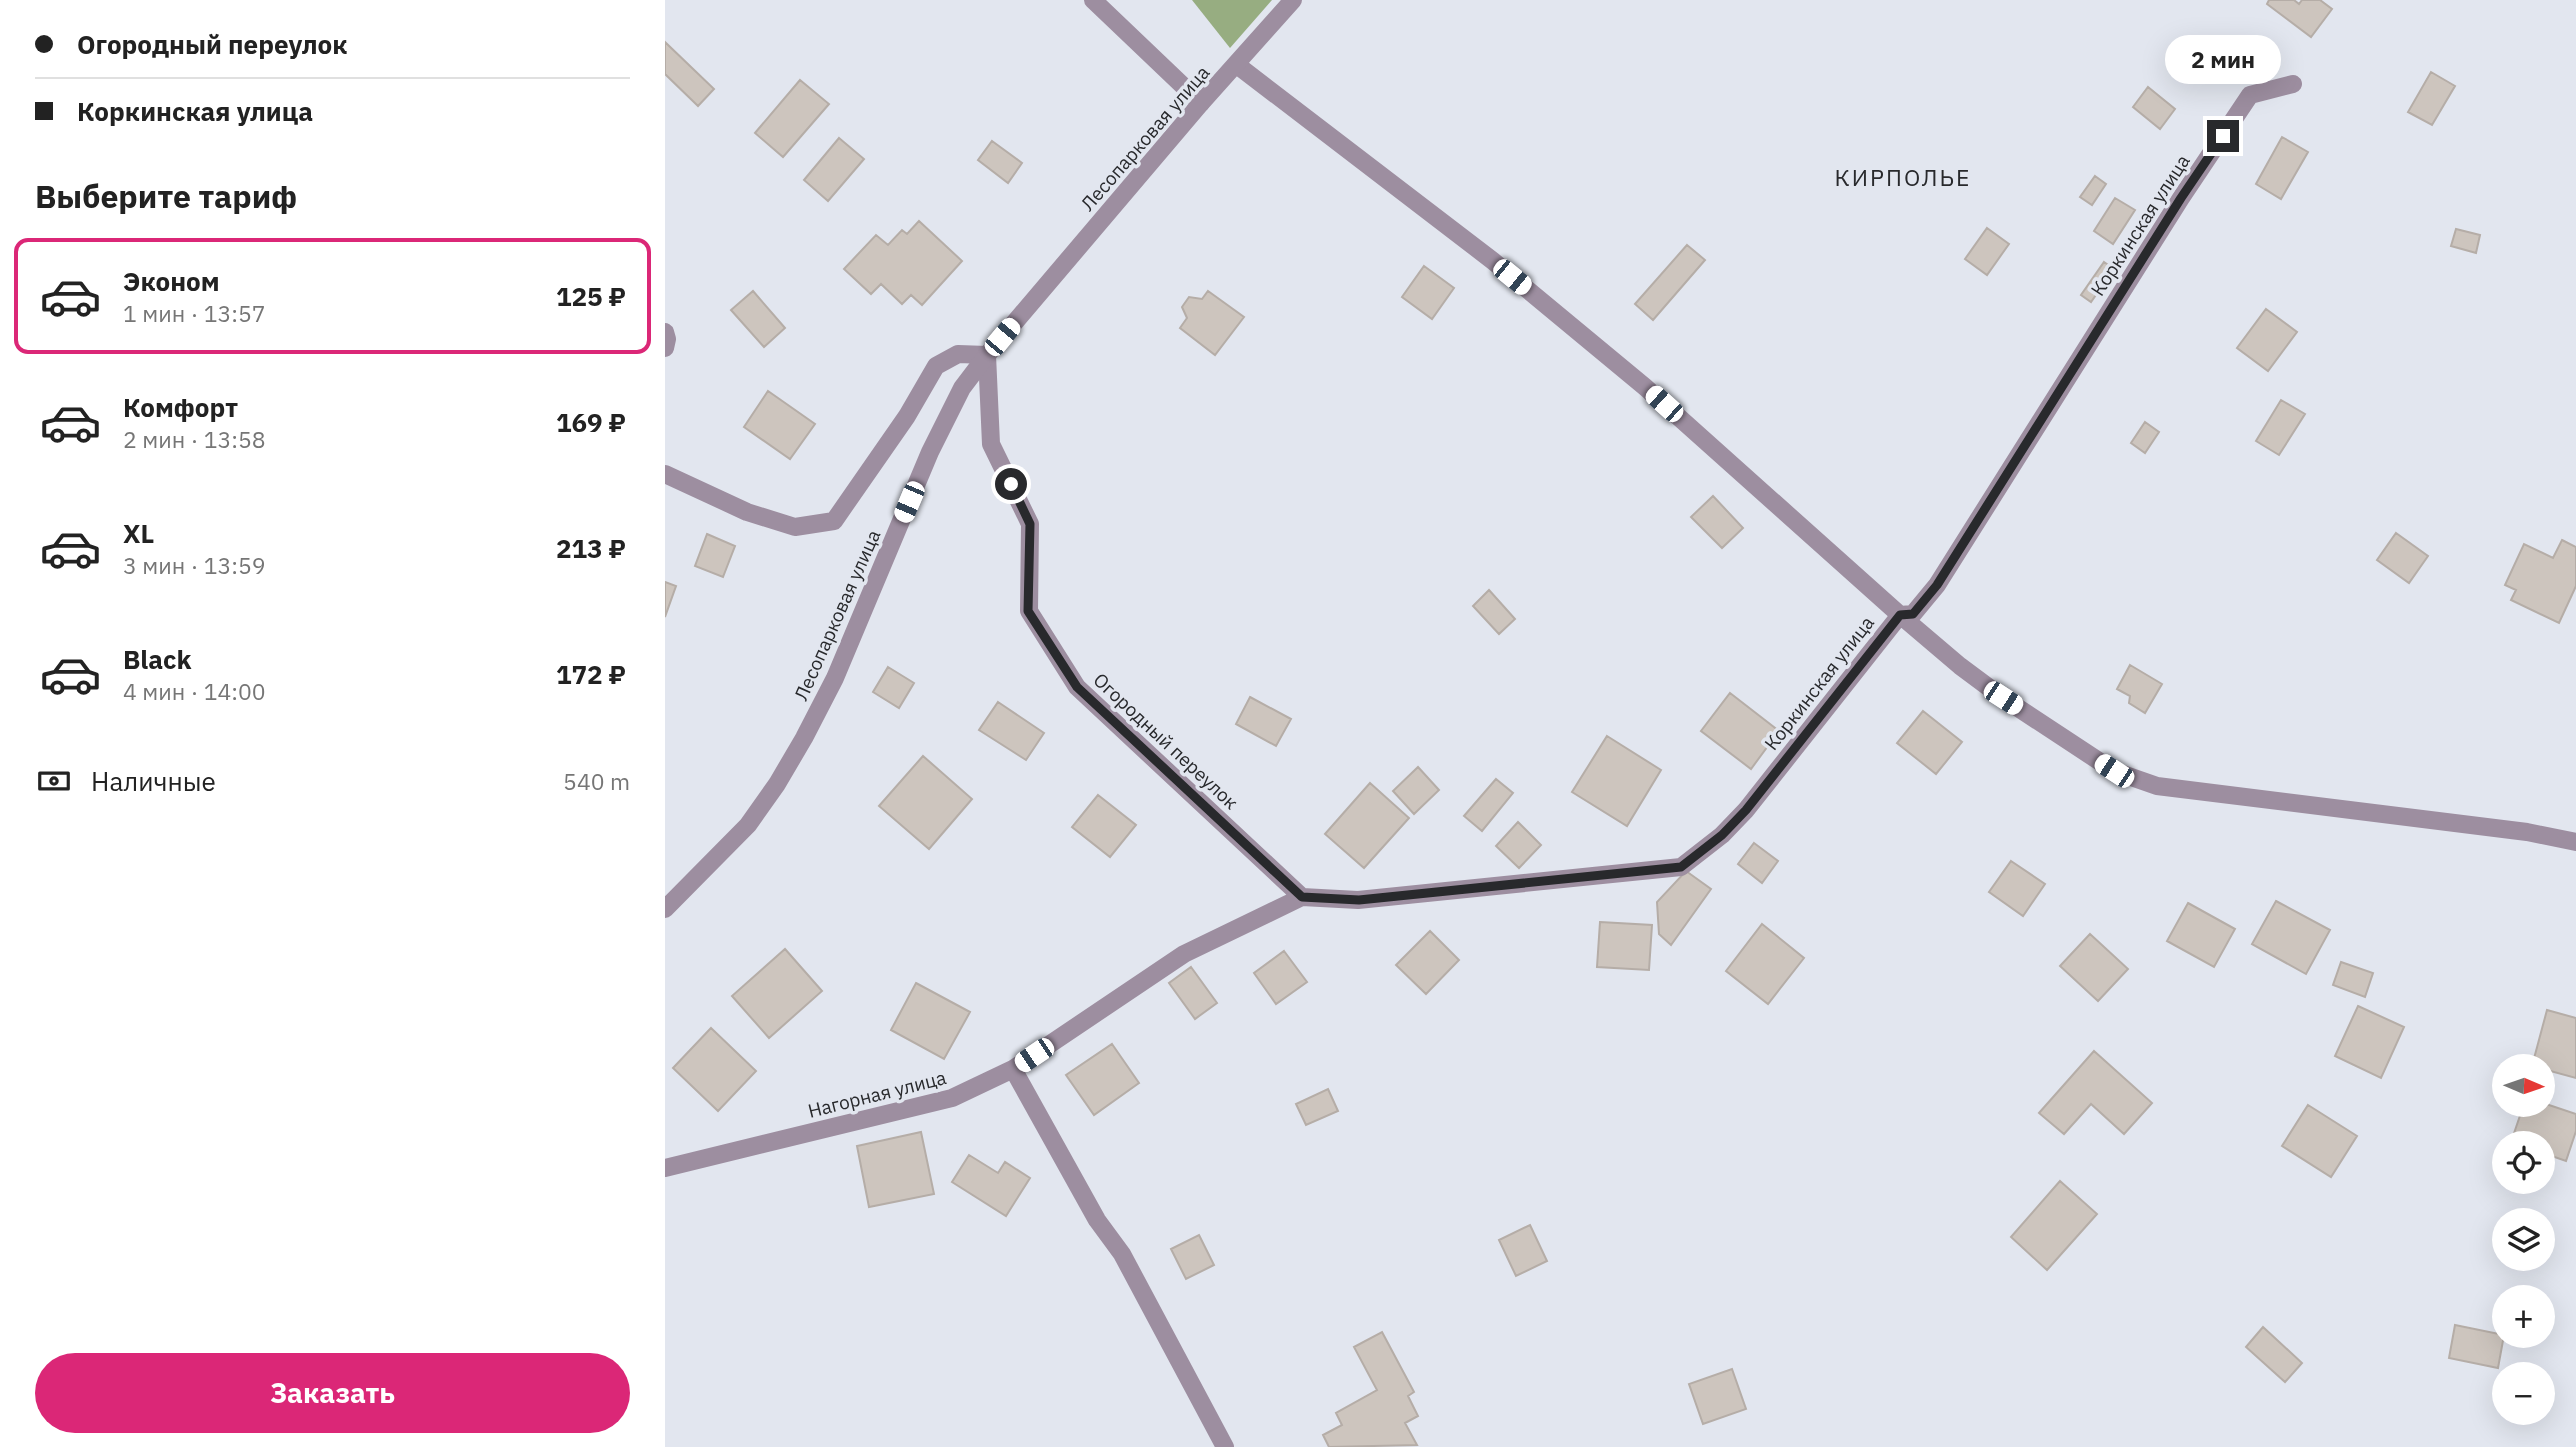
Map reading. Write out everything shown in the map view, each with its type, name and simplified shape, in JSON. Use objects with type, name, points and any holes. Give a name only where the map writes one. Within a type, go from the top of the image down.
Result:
[{"type":"street","points":[[1093,0],[1201,103]]},
{"type":"street","name":"Лесопарковая улица","points":[[665,909],[748,825],[777,784],[804,738],[835,678],[930,452],[963,388],[987,355],[1201,103],[1293,0]]},
{"type":"street","points":[[1237,65],[1292,110],[1493,261],[1625,370],[1960,666],[2114,771],[2157,786],[2500,828],[2576,842]]},
{"type":"street","name":"Коркинская улица","points":[[1302,897],[1359,900],[1681,867],[1722,835],[1746,810],[1900,615],[1913,614],[1937,585],[2181,198],[2250,94],[2293,84]]},
{"type":"street","points":[[665,332],[665,348]]},
{"type":"street","points":[[665,474],[747,512],[795,527],[834,521],[907,416],[936,366],[958,354],[987,355]]},
{"type":"street","name":"Огородный переулок","points":[[987,355],[991,444],[1030,524],[1028,611],[1077,687],[1302,897]]},
{"type":"street","name":"Нагорная улица","points":[[665,1168],[952,1098],[1013,1069],[1184,954],[1302,897]]},
{"type":"street","points":[[1013,1069],[1097,1220],[1122,1254],[1225,1447]]},
{"type":"green space","points":[[1192,0],[1272,0],[1230,48]]},
{"type":"building","points":[[2269,0],[2294,0],[2299,4],[2302,0],[2320,0],[2332,9],[2311,37],[2267,4]]},
{"type":"building","points":[[665,42],[714,89],[698,106],[665,74]]},
{"type":"building","points":[[2431,72],[2455,86],[2432,125],[2408,112]]},
{"type":"building","points":[[800,80],[829,104],[783,157],[755,133]]},
{"type":"building","points":[[2148,87],[2175,109],[2160,129],[2133,107]]},
{"type":"building","points":[[2282,137],[2308,152],[2281,199],[2256,184]]},
{"type":"building","points":[[839,138],[864,159],[828,201],[804,180]]},
{"type":"building","points":[[992,141],[1022,163],[1008,183],[978,160]]},
{"type":"building","points":[[2095,176],[2106,184],[2092,205],[2080,197]]},
{"type":"building","points":[[2115,198],[2135,210],[2113,244],[2094,231]]},
{"type":"building","points":[[919,221],[962,261],[922,305],[911,295],[902,304],[881,284],[871,294],[844,269],[876,235],[888,245],[902,230],[907,234]]},
{"type":"building","points":[[1987,228],[2009,244],[1987,275],[1965,259]]},
{"type":"building","points":[[2456,229],[2480,235],[2476,253],[2451,246]]},
{"type":"building","points":[[1687,245],[1705,260],[1653,320],[1635,304]]},
{"type":"building","points":[[2104,262],[2114,269],[2091,302],[2081,295]]},
{"type":"building","points":[[1424,266],[1454,288],[1432,319],[1402,297]]},
{"type":"building","points":[[753,291],[785,328],[764,347],[731,310]]},
{"type":"building","points":[[1208,291],[1244,317],[1215,355],[1180,328],[1187,318],[1182,307],[1189,297],[1202,299]]},
{"type":"building","points":[[2266,309],[2297,332],[2268,371],[2237,348]]},
{"type":"building","points":[[768,391],[815,424],[790,459],[744,427]]},
{"type":"building","points":[[2281,400],[2305,414],[2279,455],[2256,441]]},
{"type":"building","points":[[2145,422],[2159,432],[2145,453],[2131,443]]},
{"type":"building","points":[[1713,496],[1743,528],[1722,548],[1691,517]]},
{"type":"building","points":[[2396,533],[2428,556],[2409,583],[2377,560]]},
{"type":"building","points":[[707,534],[735,546],[723,577],[695,566]]},
{"type":"building","points":[[2562,540],[2576,547],[2576,586],[2559,623],[2511,600],[2516,590],[2505,585],[2524,544],[2553,558]]},
{"type":"building","points":[[665,582],[676,586],[665,617]]},
{"type":"building","points":[[1489,590],[1515,619],[1499,634],[1473,606]]},
{"type":"building","points":[[2130,665],[2162,684],[2145,713],[2129,703],[2130,696],[2117,689]]},
{"type":"building","points":[[888,667],[914,683],[899,708],[873,692]]},
{"type":"building","points":[[1730,693],[1779,731],[1751,769],[1701,731]]},
{"type":"building","points":[[1250,697],[1291,719],[1276,746],[1236,724]]},
{"type":"building","points":[[998,702],[1044,733],[1026,760],[979,730]]},
{"type":"building","points":[[1923,711],[1962,742],[1936,774],[1897,743]]},
{"type":"building","points":[[1607,736],[1661,770],[1627,826],[1572,792]]},
{"type":"building","points":[[923,756],[972,799],[929,849],[879,806]]},
{"type":"building","points":[[1418,767],[1439,790],[1414,814],[1393,791]]},
{"type":"building","points":[[1496,779],[1513,793],[1482,831],[1464,816]]},
{"type":"building","points":[[1370,783],[1409,818],[1364,868],[1325,834]]},
{"type":"building","points":[[1098,795],[1136,825],[1110,857],[1072,827]]},
{"type":"building","points":[[1518,822],[1541,845],[1519,868],[1496,846]]},
{"type":"building","points":[[1754,843],[1778,861],[1762,883],[1738,864]]},
{"type":"building","points":[[2011,861],[2045,884],[2023,916],[1989,892]]},
{"type":"building","points":[[1686,871],[1711,889],[1671,945],[1659,934],[1657,902]]},
{"type":"building","points":[[2276,901],[2330,930],[2306,974],[2252,944]]},
{"type":"building","points":[[2188,903],[2235,929],[2214,967],[2167,941]]},
{"type":"building","points":[[1600,922],[1652,925],[1649,970],[1597,967]]},
{"type":"building","points":[[1762,924],[1804,958],[1768,1004],[1726,971]]},
{"type":"building","points":[[1430,931],[1459,960],[1426,994],[1396,965]]},
{"type":"building","points":[[2090,934],[2128,969],[2098,1001],[2060,966]]},
{"type":"building","points":[[785,949],[822,991],[769,1038],[732,996]]},
{"type":"building","points":[[1284,951],[1307,982],[1276,1004],[1254,973]]},
{"type":"building","points":[[2341,962],[2373,973],[2365,997],[2333,985]]},
{"type":"building","points":[[1191,967],[1217,1003],[1195,1019],[1169,983]]},
{"type":"building","points":[[916,983],[970,1012],[944,1059],[891,1030]]},
{"type":"building","points":[[2358,1006],[2404,1027],[2381,1078],[2335,1056]]},
{"type":"building","points":[[2547,1010],[2576,1018],[2576,1078],[2555,1072],[2555,1054],[2535,1054]]},
{"type":"building","points":[[711,1028],[756,1071],[718,1111],[673,1068]]},
{"type":"building","points":[[1112,1044],[1139,1083],[1094,1115],[1066,1075]]},
{"type":"building","points":[[2094,1051],[2152,1103],[2124,1134],[2091,1104],[2064,1134],[2039,1113]]},
{"type":"building","points":[[1328,1089],[1338,1111],[1306,1125],[1296,1104]]},
{"type":"building","points":[[2308,1105],[2357,1136],[2331,1177],[2282,1146]]},
{"type":"building","points":[[2555,1107],[2576,1114],[2576,1131],[2566,1161],[2555,1157],[2555,1131],[2515,1131],[2520,1117],[2555,1117]]},
{"type":"building","points":[[921,1132],[934,1194],[869,1207],[857,1146]]},
{"type":"building","points":[[969,1155],[998,1173],[1005,1162],[1030,1178],[1006,1216],[952,1182]]},
{"type":"building","points":[[2060,1181],[2097,1214],[2047,1270],[2011,1237]]},
{"type":"building","points":[[1530,1225],[1547,1261],[1516,1276],[1499,1240]]},
{"type":"building","points":[[1199,1235],[1214,1265],[1186,1279],[1171,1249]]},
{"type":"building","points":[[2455,1325],[2492,1333],[2492,1348],[2502,1348],[2499,1362],[2492,1362],[2492,1367],[2449,1358]]},
{"type":"building","points":[[2263,1327],[2302,1363],[2285,1382],[2246,1347]]},
{"type":"building","points":[[1382,1332],[1414,1392],[1408,1396],[1418,1416],[1405,1423],[1417,1445],[1329,1447],[1323,1435],[1342,1425],[1336,1413],[1377,1390],[1354,1347]]},
{"type":"building","points":[[1732,1369],[1746,1409],[1703,1424],[1689,1384]]},
{"type":"district","name":"КИРПОЛЬЕ","points":[[1903,177]]},
{"type":"route","points":[[1011,484],[1030,524],[1028,611],[1077,687],[1302,897],[1359,900],[1681,867],[1722,835],[1746,810],[1900,615],[1913,614],[1937,585],[2181,198],[2223,136]]}]
